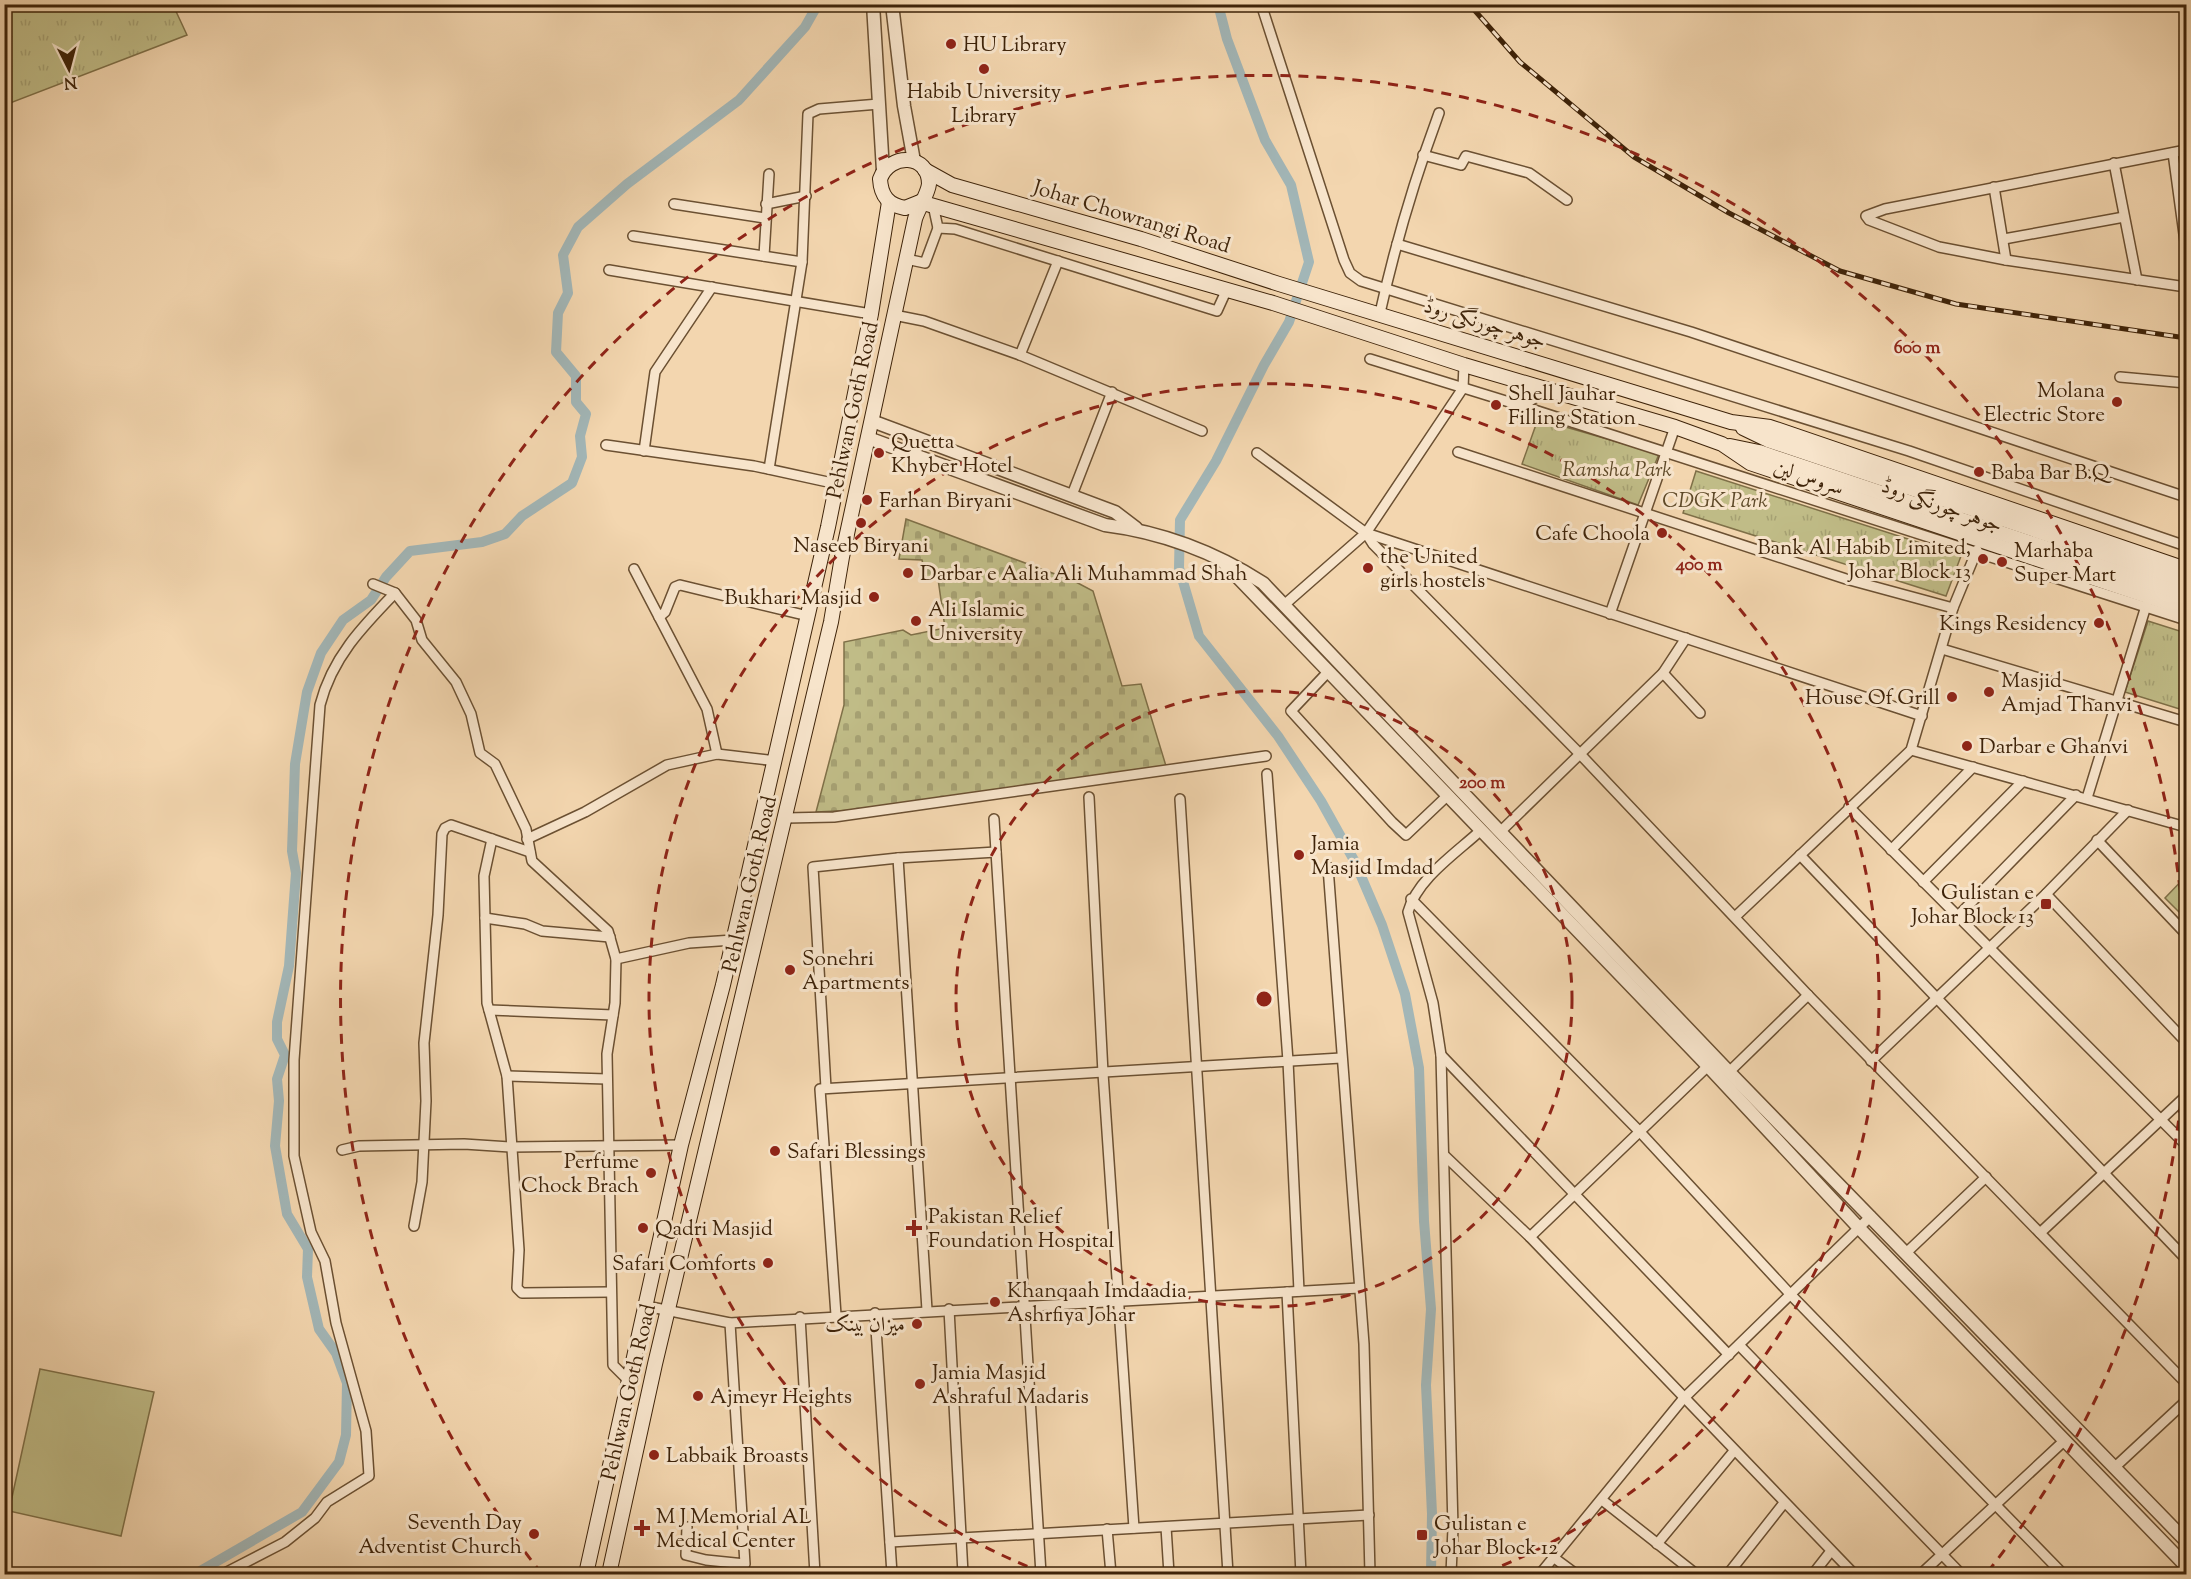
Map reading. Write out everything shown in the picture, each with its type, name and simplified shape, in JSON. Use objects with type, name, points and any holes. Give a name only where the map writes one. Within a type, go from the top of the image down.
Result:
[{"type":"main road","points":[[897,160],[919,165],[929,185],[926,203],[905,208],[889,202],[880,188],[883,171],[897,160]]},
{"type":"main road","name":"Johar Chowrangi Road","points":[[919,165],[952,185],[1141,239],[1330,299]]},
{"type":"main road","name":"Pehlwan Goth Road","points":[[586,1575],[681,1144],[776,761],[825,541],[871,314],[889,202]]},
{"type":"main road","name":"Johar Chowrangi Road","points":[[926,203],[1323,319]]},
{"type":"main road","name":"Pehlwan Goth Road","points":[[609,1575],[668,1309],[831,622],[844,545],[906,259],[926,203]]},
{"type":"main road","name":"جوہر چورنگی روڈ","points":[[1330,299],[1731,422],[1768,440],[2187,581]]},
{"type":"main road","name":"جوہر چورنگی روڈ","points":[[1323,319],[1464,365],[1675,427],[1722,444],[1759,452],[2187,595]]},
{"type":"main road","name":"جوہر چورنگی روڈ","points":[[1731,422],[1770,427],[2187,569]]},
{"type":"main road","name":"جوہر چورنگی روڈ","points":[[1722,444],[1748,469],[2187,609]]},
{"type":"main road","points":[[825,541],[844,545]]},
{"type":"main road","points":[[617,1435],[639,1440]]},
{"type":"main road","points":[[592,1552],[613,1558]]},
{"type":"street","points":[[873,4],[883,171]]},
{"type":"street","points":[[892,4],[904,106],[919,165]]},
{"type":"street","points":[[1261,4],[1347,267],[1361,281],[1898,448],[2187,546]]},
{"type":"street","points":[[770,469],[798,302],[806,196],[808,114],[819,109],[879,104]]},
{"type":"street","points":[[1380,313],[1423,155],[1439,113]]},
{"type":"street","points":[[2187,150],[1885,209],[1866,216],[1869,220],[1939,247],[2006,260],[2187,287]]},
{"type":"street","points":[[2173,153],[2187,249]]},
{"type":"street","points":[[1423,155],[1461,165],[1466,156],[1526,172],[1567,200]]},
{"type":"street","points":[[2114,163],[2137,280]]},
{"type":"street","points":[[764,256],[769,174]]},
{"type":"street","points":[[1994,187],[2006,260]]},
{"type":"street","points":[[766,204],[806,196]]},
{"type":"street","points":[[906,259],[925,263],[938,228],[926,203]]},
{"type":"street","points":[[674,204],[765,218]]},
{"type":"street","points":[[2004,238],[2124,217]]},
{"type":"street","points":[[938,228],[955,229],[1217,311],[1227,290]]},
{"type":"street","points":[[633,236],[802,262]]},
{"type":"street","points":[[1397,244],[1690,332],[2187,497]]},
{"type":"street","points":[[1020,355],[1058,261]]},
{"type":"street","points":[[609,270],[871,314]]},
{"type":"street","points":[[644,451],[655,372],[712,287]]},
{"type":"street","points":[[894,315],[924,321],[1020,355],[1202,430]]},
{"type":"street","name":"سروس لین","points":[[1370,359],[1667,451],[1748,469],[1977,550],[2187,620]]},
{"type":"street","points":[[1284,604],[1366,533],[1463,388],[1464,365]]},
{"type":"street","points":[[2120,377],[2187,383]]},
{"type":"street","points":[[1522,406],[1549,389]]},
{"type":"street","points":[[1072,495],[1112,392]]},
{"type":"street","points":[[872,421],[1115,512],[1137,529]]},
{"type":"street","points":[[1610,614],[1675,427]]},
{"type":"street","points":[[868,438],[1105,525],[1137,529],[1215,556],[1263,583],[1501,831],[1666,1015],[1708,1066],[1859,1228],[2187,1566]]},
{"type":"street","points":[[606,445],[770,469],[837,484]]},
{"type":"street","points":[[1458,452],[1846,579],[1953,608]]},
{"type":"street","points":[[1257,453],[1366,533],[1922,716]]},
{"type":"street","points":[[1366,533],[1373,544],[1736,916],[1808,995],[2187,1383]]},
{"type":"street","points":[[1736,916],[1911,750],[1953,608],[1977,550]]},
{"type":"street","points":[[1215,556],[1446,797],[1666,1015],[1729,1072],[2187,1541]]},
{"type":"street","points":[[634,569],[710,718],[717,754]]},
{"type":"street","points":[[373,584],[391,592],[416,620],[422,640],[456,682],[471,714],[480,753],[495,764],[526,829],[532,861],[603,926],[609,936],[616,959],[613,1015],[607,1054],[613,1365],[628,1380]]},
{"type":"street","points":[[659,617],[665,612],[675,587],[680,585],[808,616]]},
{"type":"street","points":[[223,1575],[285,1542],[315,1518],[327,1502],[369,1476],[366,1431],[336,1323],[325,1262],[311,1232],[296,1166],[294,1060],[320,705],[326,680],[343,650],[391,592]]},
{"type":"street","points":[[2088,798],[2146,606]]},
{"type":"street","points":[[1501,831],[1663,673],[1686,638]]},
{"type":"street","points":[[1942,650],[2187,722]]},
{"type":"street","points":[[1663,673],[1700,713]]},
{"type":"street","points":[[1327,674],[1291,711],[1392,822],[1406,835],[1446,797]]},
{"type":"street","points":[[1911,750],[2187,827]]},
{"type":"street","points":[[527,839],[585,812],[667,765],[717,754],[776,761]]},
{"type":"street","points":[[786,818],[834,817],[1266,756]]},
{"type":"street","points":[[1891,850],[1973,767]]},
{"type":"street","points":[[1267,774],[1288,1061],[1299,1291]]},
{"type":"street","points":[[1923,882],[2024,781]]},
{"type":"street","points":[[1956,917],[2076,795]]},
{"type":"street","points":[[1089,797],[1103,1073],[1134,1528]]},
{"type":"street","points":[[1180,800],[1228,1575]]},
{"type":"street","points":[[1849,807],[1956,917],[2187,1145]]},
{"type":"street","points":[[1872,1061],[2046,894],[2128,810]]},
{"type":"street","points":[[994,819],[1041,1575]]},
{"type":"street","points":[[414,1226],[424,1146],[424,1043],[435,925],[438,915],[442,834],[445,828],[451,825],[530,852]]},
{"type":"street","points":[[1451,1575],[1453,1516],[1441,1055],[1433,1003],[1407,912],[1411,899],[1435,872],[1480,831]]},
{"type":"street","points":[[492,839],[484,876],[489,1010],[507,1076],[519,1250],[517,1290],[522,1293],[610,1292]]},
{"type":"street","points":[[2097,840],[2187,934]]},
{"type":"street","points":[[826,1088],[813,867],[898,858],[996,852]]},
{"type":"street","points":[[1800,855],[2103,1174],[2187,1259]]},
{"type":"street","points":[[898,858],[927,1310]]},
{"type":"street","points":[[1328,867],[1364,1344],[1370,1575]]},
{"type":"street","points":[[2046,894],[2187,1042]]},
{"type":"street","points":[[1411,899],[1640,1132],[1791,1295],[2063,1575]]},
{"type":"street","points":[[485,918],[525,924],[542,931],[609,936]]},
{"type":"street","points":[[616,959],[689,943],[733,940]]},
{"type":"street","points":[[1729,1072],[1808,995]]},
{"type":"street","points":[[489,1010],[613,1015]]},
{"type":"street","points":[[1441,1055],[1729,1355]]},
{"type":"street","points":[[836,1316],[820,1089],[1341,1058]]},
{"type":"street","points":[[1530,1237],[1708,1066]]},
{"type":"street","points":[[507,1076],[607,1079]]},
{"type":"street","points":[[2040,1233],[2187,1096]]},
{"type":"street","points":[[342,1150],[359,1146],[464,1144],[511,1147],[681,1144]]},
{"type":"street","points":[[1444,1156],[1530,1237],[1854,1575]]},
{"type":"street","points":[[1906,1253],[1986,1177]]},
{"type":"street","points":[[1540,1575],[1683,1399],[1871,1216]]},
{"type":"street","points":[[646,1306],[730,1323],[800,1317],[1359,1288]]},
{"type":"street","points":[[1287,1292],[1301,1575]]},
{"type":"street","points":[[948,1309],[963,1575]]},
{"type":"street","points":[[875,1313],[892,1575]]},
{"type":"street","points":[[800,1317],[815,1575]]},
{"type":"street","points":[[687,1527],[686,1555],[706,1560],[745,1564],[730,1323]]},
{"type":"street","points":[[1739,1345],[1961,1575]]},
{"type":"street","points":[[2026,1400],[2038,1388]]},
{"type":"street","points":[[2115,1467],[2187,1401]]},
{"type":"street","points":[[1921,1575],[2065,1440]]},
{"type":"street","points":[[1657,1544],[1734,1451]]},
{"type":"street","points":[[1602,1500],[1696,1575]]},
{"type":"street","points":[[1728,1575],[1784,1503]]},
{"type":"street","points":[[890,1542],[1369,1515]]},
{"type":"street","points":[[1166,1527],[1169,1575]]},
{"type":"street","points":[[1107,1529],[1111,1575]]},
{"type":"street","points":[[1813,1575],[1831,1551]]},
{"type":"street","points":[[1553,1557],[1576,1575]]},
{"type":"green space","points":[[5,4],[173,5],[187,35],[5,105]]},
{"type":"green space","name":"Ramsha Park","points":[[1538,419],[1659,454],[1638,505],[1522,464]]},
{"type":"green space","name":"CDGK Park","points":[[1696,471],[1961,556],[1946,596],[1683,513]]},
{"type":"green space","points":[[906,519],[1074,581],[1093,591],[1122,686],[1141,684],[1166,766],[856,810],[816,812],[844,705],[844,642],[903,630],[911,635],[945,628],[938,579],[926,578],[922,560],[899,559]]},
{"type":"green space","points":[[2148,621],[2186,633],[2186,711],[2125,692]]},
{"type":"green space","points":[[2186,876],[2186,919],[2165,898]]},
{"type":"green space","points":[[40,1369],[154,1392],[121,1536],[9,1511]]},
{"type":"waterway","points":[[195,1574],[302,1512],[339,1462],[346,1435],[347,1383],[336,1353],[319,1329],[307,1277],[308,1249],[287,1214],[275,1146],[279,1101],[277,1079],[285,1055],[277,1039],[277,1022],[289,966],[296,873],[292,851],[295,764],[307,692],[321,653],[343,620],[371,600],[386,577],[410,551],[482,542],[505,534],[522,516],[572,483],[582,457],[580,436],[586,414],[576,402],[576,376],[556,352],[558,313],[568,293],[563,255],[578,227],[627,184],[739,100],[805,27],[818,4]]},
{"type":"waterway","points":[[1218,4],[1227,39],[1265,140],[1291,185],[1309,262],[1289,322],[1264,365],[1216,461],[1180,520],[1179,568],[1199,636],[1278,736],[1321,801],[1355,862],[1382,925],[1405,994],[1419,1068],[1424,1221],[1431,1309],[1426,1385],[1432,1514],[1431,1574]]},
{"type":"railway","points":[[1469,4],[1520,62],[1634,157],[1729,213],[1840,271],[1956,304],[2186,338]]},
{"type":"place","name":"HU Library","points":[[951,44]]},
{"type":"place","name":"Habib University Library","points":[[984,69]]},
{"type":"place","name":"Molana Electric Store","points":[[2117,402]]},
{"type":"place","name":"Shell Jauhar Filling Station","points":[[1496,405]]},
{"type":"place","name":"Quetta Khyber Hotel","points":[[879,453]]},
{"type":"place","name":"Baba Bar B.Q","points":[[1979,472]]},
{"type":"place","name":"Farhan Biryani","points":[[867,500]]},
{"type":"place","name":"Naseeb Biryani","points":[[861,523]]},
{"type":"place","name":"Cafe Choola","points":[[1662,533]]},
{"type":"place","name":"Bank Al Habib Limited, Johar Block 13","points":[[1983,559]]},
{"type":"place","name":"Marhaba Super Mart","points":[[2002,562]]},
{"type":"place","name":"the United girls hostels","points":[[1368,568]]},
{"type":"place","name":"Darbar e Aalia Ali Muhammad Shah","points":[[908,573]]},
{"type":"place","name":"Bukhari Masjid","points":[[874,597]]},
{"type":"place","name":"Ali Islamic University","points":[[916,621]]},
{"type":"place","name":"Kings Residency","points":[[2099,623]]},
{"type":"place","name":"Masjid Amjad Thanvi","points":[[1989,692]]},
{"type":"place","name":"House Of Grill","points":[[1952,697]]},
{"type":"place","name":"Darbar e Ghanvi","points":[[1967,746]]},
{"type":"place","name":"Jamia Masjid Imdad","points":[[1299,855]]},
{"type":"place","name":"Gulistan e Johar Block 13","points":[[2046,904]]},
{"type":"place","name":"Sonehri Apartments","points":[[790,970]]},
{"type":"place","name":"Safari Blessings","points":[[775,1151]]},
{"type":"place","name":"Perfume Chock Brach","points":[[651,1173]]},
{"type":"place","name":"Qadri Masjid","points":[[643,1228]]},
{"type":"place","name":"Pakistan Relief Foundation Hospital","points":[[914,1228]]},
{"type":"place","name":"Safari Comforts","points":[[768,1263]]},
{"type":"place","name":"Khanqaah Imdaadia Ashrfiya Johar","points":[[995,1302]]},
{"type":"place","name":"میزان بینک","points":[[917,1324]]},
{"type":"place","name":"Jamia Masjid Ashraful Madaris","points":[[920,1384]]},
{"type":"place","name":"Ajmeyr Heights","points":[[698,1396]]},
{"type":"place","name":"Labbaik Broasts","points":[[654,1455]]},
{"type":"place","name":"M J Memorial AL Medical Center","points":[[642,1528]]},
{"type":"place","name":"Seventh Day Adventist Church","points":[[534,1534]]},
{"type":"place","name":"Gulistan e Johar Block 12","points":[[1422,1535]]}]
